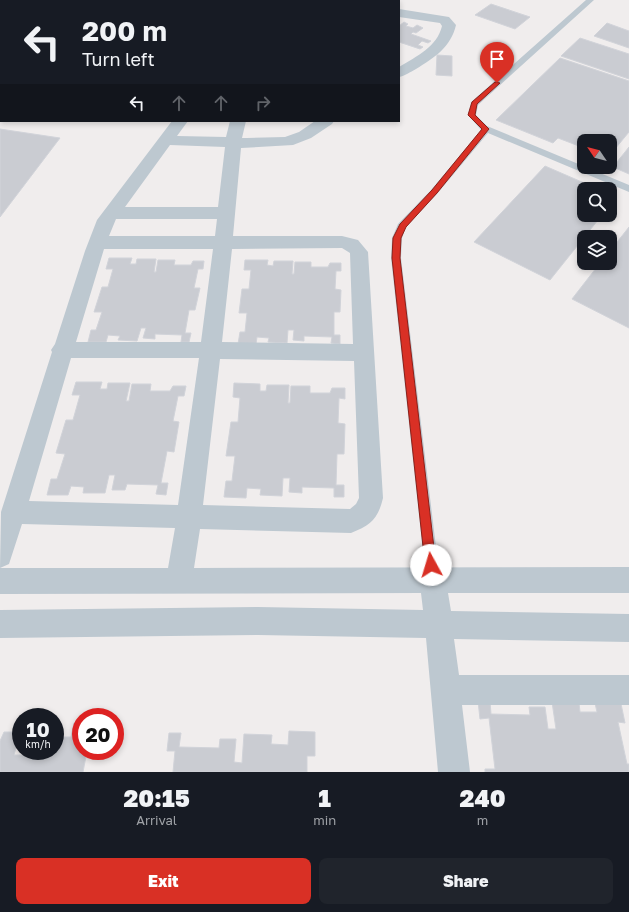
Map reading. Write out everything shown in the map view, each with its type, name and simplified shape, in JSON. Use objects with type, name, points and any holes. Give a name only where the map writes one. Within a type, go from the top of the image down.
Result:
[{"type":"street","points":[[400,13],[444,20],[449,25],[448,34],[434,50],[400,72]]},
{"type":"street","points":[[0,554],[62,350],[106,220],[179,122]]},
{"type":"street","points":[[179,581],[190,517],[224,243],[233,142],[238,122]]},
{"type":"street","points":[[166,140],[287,142],[305,134],[324,122]]},
{"type":"street","points":[[111,213],[227,213]]},
{"type":"street","points":[[13,512],[351,521],[362,517],[369,508],[371,498],[359,252],[355,247],[350,243],[342,242],[97,243]]},
{"type":"street","points":[[62,350],[364,352]]},
{"type":"street","points":[[432,580],[439,624],[454,772]]},
{"type":"street","points":[[0,581],[629,580]]},
{"type":"street","points":[[0,624],[258,621],[629,628]]},
{"type":"street","points":[[446,690],[629,690]]},
{"type":"lane","points":[[590,0],[474,104],[472,115],[486,129],[629,189]]},
{"type":"lane","points":[[432,580],[396,258],[397,238],[402,226],[434,192],[486,129]]},
{"type":"building","points":[[491,4],[530,17],[515,29],[475,15]]},
{"type":"building","points":[[404,22],[408,24],[406,26],[413,28],[417,25],[423,28],[416,33],[413,32],[411,34],[431,41],[428,43],[422,41],[418,45],[423,47],[420,49],[400,42],[400,25]]},
{"type":"building","points":[[607,23],[629,31],[629,48],[594,36]]},
{"type":"building","points":[[580,38],[629,54],[629,79],[561,56]]},
{"type":"building","points":[[437,55],[452,56],[452,76],[436,75]]},
{"type":"building","points":[[560,58],[629,81],[629,132],[617,147],[617,134],[577,134],[577,145],[558,138],[553,143],[496,120]]},
{"type":"building","points":[[0,129],[60,138],[0,217]]},
{"type":"building","points":[[629,147],[629,174],[617,169],[617,162]]},
{"type":"building","points":[[545,166],[582,182],[577,182],[577,222],[596,222],[590,230],[577,230],[577,246],[550,280],[474,242]]},
{"type":"building","points":[[629,227],[629,328],[572,299],[595,270],[617,270],[617,242]]},
{"type":"building","points":[[109,258],[132,258],[130,264],[136,264],[137,259],[156,259],[154,272],[156,272],[158,260],[175,260],[174,265],[191,265],[193,261],[204,261],[203,269],[198,269],[194,288],[200,288],[195,310],[189,310],[185,333],[191,333],[189,342],[181,342],[182,335],[155,334],[155,339],[143,338],[146,328],[141,328],[137,341],[118,340],[120,336],[108,335],[106,342],[88,342],[91,330],[96,330],[102,312],[94,312],[102,287],[108,287],[113,269],[106,269]]},
{"type":"building","points":[[245,260],[268,260],[267,265],[273,266],[274,261],[293,261],[292,274],[294,274],[295,262],[311,262],[311,267],[328,267],[330,263],[341,263],[341,271],[336,271],[335,289],[341,290],[340,312],[334,312],[334,335],[340,335],[340,344],[331,343],[332,337],[304,336],[304,341],[293,340],[294,330],[288,330],[287,343],[268,342],[269,338],[257,337],[256,344],[238,344],[240,332],[245,332],[247,313],[239,313],[242,289],[249,289],[251,270],[244,270]]},
{"type":"building","points":[[76,382],[102,382],[100,389],[107,389],[108,383],[130,383],[126,401],[129,401],[132,384],[151,384],[150,391],[170,391],[173,386],[186,386],[184,396],[178,396],[173,421],[179,422],[174,452],[167,451],[161,483],[168,483],[166,495],[156,494],[158,485],[127,484],[125,490],[112,490],[115,475],[109,475],[105,493],[83,493],[84,487],[71,486],[68,495],[47,495],[51,479],[57,479],[65,454],[56,453],[66,420],[73,420],[80,395],[72,395]]},
{"type":"building","points":[[234,383],[260,384],[260,391],[266,391],[267,385],[289,385],[288,403],[290,403],[291,386],[310,386],[310,393],[330,393],[332,388],[345,388],[345,399],[339,398],[338,423],[345,424],[344,454],[337,454],[336,485],[344,485],[344,497],[334,497],[334,488],[302,487],[302,493],[289,492],[290,478],[283,478],[282,496],[260,495],[261,489],[247,488],[246,498],[224,497],[226,481],[232,481],[235,456],[226,456],[231,422],[238,422],[240,398],[233,397]]},
{"type":"building","points":[[594,699],[620,699],[625,723],[618,722],[627,764],[629,764],[629,772],[485,772],[485,769],[495,769],[489,718],[480,719],[478,701],[490,701],[491,714],[530,715],[529,707],[545,707],[548,729],[556,729],[552,702],[579,703],[580,712],[597,712]]},
{"type":"building","points":[[289,731],[315,732],[315,756],[307,756],[307,772],[173,772],[175,751],[167,751],[169,733],[181,733],[179,747],[219,748],[220,739],[236,739],[234,762],[242,763],[244,734],[272,735],[271,744],[288,745]]},
{"type":"building","points":[[4,732],[12,732],[12,760],[64,760],[64,737],[71,737],[72,732],[72,760],[85,760],[83,772],[0,772],[0,741]]},
{"type":"route","points":[[431,565],[396,258],[397,238],[402,226],[434,192],[486,129],[472,115],[474,104],[497,83]]}]
